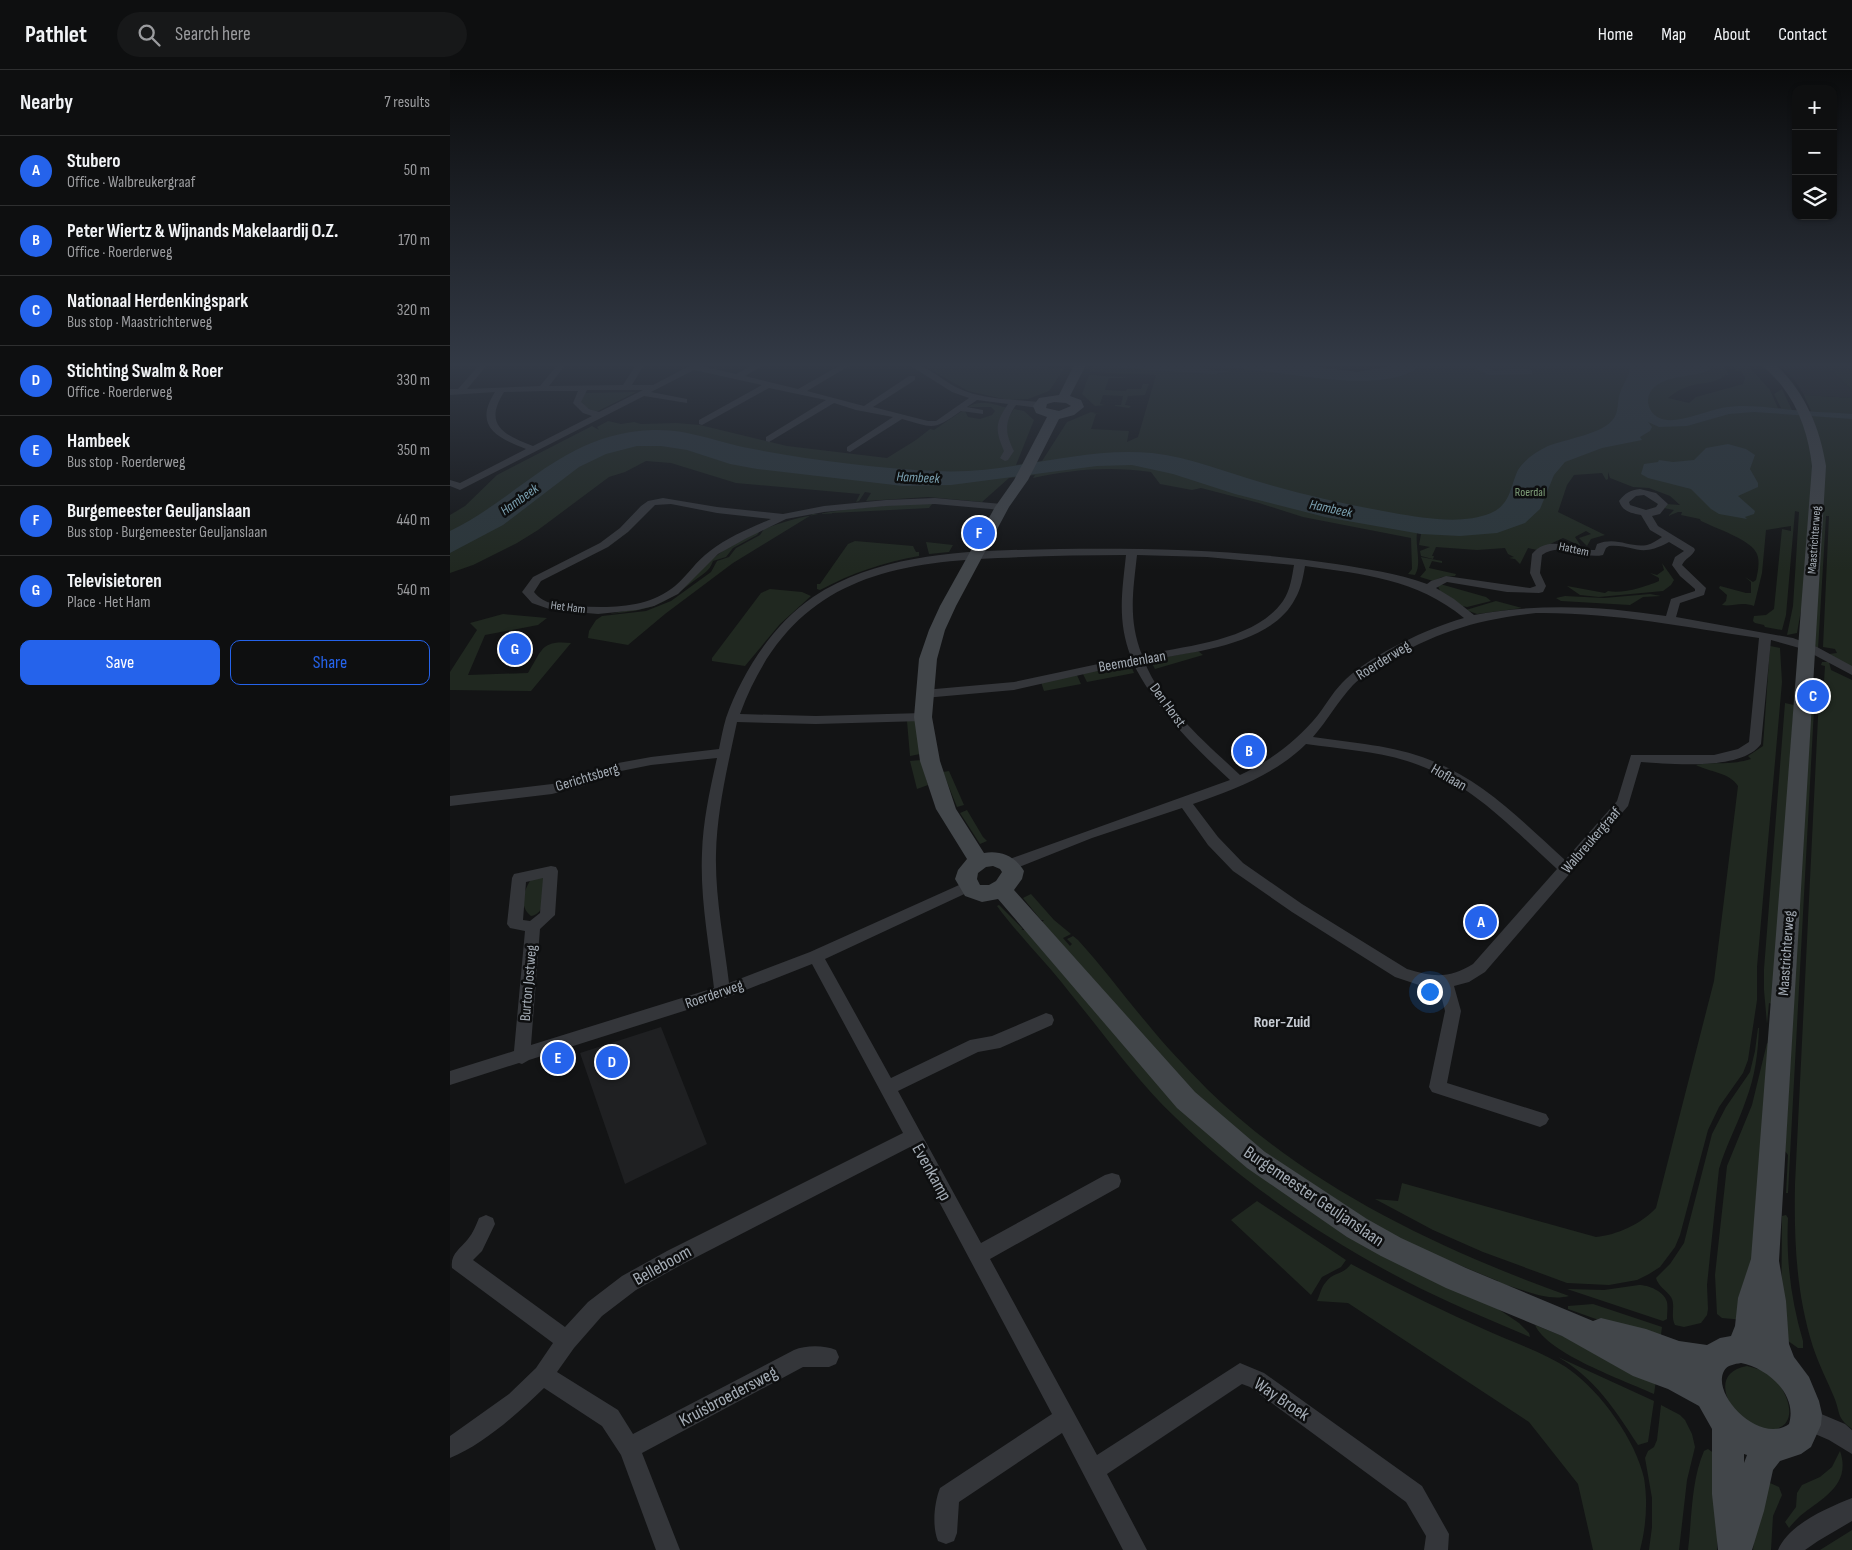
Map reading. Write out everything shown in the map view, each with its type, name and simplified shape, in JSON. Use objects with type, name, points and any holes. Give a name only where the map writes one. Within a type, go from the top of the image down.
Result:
[{"type":"main road","points":[[979,862],[946,809],[934,778],[925,740],[923,717],[928,659],[937,630],[1002,507],[1021,480],[1045,432]]},
{"type":"main road","name":"Maastrichterweg","points":[[1783,1367],[1774,1349],[1772,1306],[1765,1260],[1819,466],[1812,432]]},
{"type":"main road","points":[[998,860],[1009,865],[1013,872],[1013,877],[1002,890],[982,893],[968,886],[966,880],[967,873],[971,867],[979,862],[998,860]]},
{"type":"main road","name":"Burgemeester Geuljanslaan","points":[[1002,890],[1161,1074],[1186,1100],[1256,1160],[1334,1214],[1391,1247],[1456,1278],[1572,1326],[1644,1364],[1676,1377],[1709,1395]]},
{"type":"main road","name":"Maastrichterweg","points":[[1741,1348],[1750,1326],[1752,1298],[1765,1260]]},
{"type":"main road","name":"Burgemeester Geuljanslaan","points":[[1572,1326],[1646,1344],[1679,1356],[1712,1361]]},
{"type":"main road","points":[[1741,1348],[1763,1354],[1783,1367],[1801,1390],[1806,1406],[1807,1419],[1804,1430],[1799,1437],[1790,1443],[1771,1446],[1751,1441],[1728,1425],[1714,1406],[1709,1395],[1707,1378],[1712,1361],[1728,1350],[1741,1348]]},
{"type":"main road","points":[[1728,1425],[1728,1494],[1735,1550]]},
{"type":"main road","points":[[1735,1550],[1750,1500],[1754,1474],[1761,1458],[1771,1446]]},
{"type":"street","points":[[497,432],[510,440],[534,448]]},
{"type":"street","points":[[455,485],[566,432]]},
{"type":"street","points":[[769,439],[780,432]]},
{"type":"street","points":[[850,449],[876,432]]},
{"type":"street","points":[[1002,432],[1009,451],[1005,458]]},
{"type":"street","name":"Het Ham","points":[[783,517],[725,546],[706,560],[674,592],[653,603],[629,609],[555,608],[533,601],[528,592],[537,579],[585,555],[617,535],[652,503],[671,501],[717,510],[783,517],[877,504],[935,501],[1002,507]]},
{"type":"street","points":[[1645,513],[1654,528],[1690,550],[1688,554],[1679,559],[1677,565],[1684,574],[1701,588],[1700,593],[1674,601],[1670,620]]},
{"type":"street","name":"Hattem","points":[[1428,589],[1435,583],[1446,579],[1507,589],[1539,590],[1542,586],[1535,573],[1537,554],[1550,545],[1562,545],[1590,554],[1598,553],[1601,546],[1609,542],[1641,548],[1654,546],[1668,538]]},
{"type":"street","points":[[722,992],[711,900],[709,855],[712,814],[718,775],[733,718],[754,673],[771,647],[793,620],[810,605],[855,580],[884,569],[926,560],[976,556],[1132,552],[1200,554],[1300,563],[1391,577],[1428,589],[1444,597],[1472,619]]},
{"type":"street","name":"Den Horst","points":[[1132,552],[1126,616],[1138,660],[1159,697],[1193,739],[1239,781]]},
{"type":"street","name":"Beemdenlaan","points":[[924,694],[1014,686],[1080,670],[1221,644],[1271,620],[1286,605],[1294,591],[1300,563]]},
{"type":"street","name":"Roerderweg","points":[[1009,865],[1086,835],[1185,803],[1239,781],[1286,756],[1305,740],[1353,678],[1405,645],[1432,632],[1472,619],[1512,612],[1601,610],[1670,620],[1806,646]]},
{"type":"street","name":"Walbreukergraaf","points":[[1185,803],[1213,840],[1238,867],[1297,908],[1401,973],[1425,981],[1445,981],[1463,978],[1479,968],[1623,803],[1636,758],[1716,760],[1745,752],[1755,744],[1765,637]]},
{"type":"street","points":[[1806,646],[1852,671]]},
{"type":"street","points":[[733,718],[816,720],[923,717]]},
{"type":"street","name":"Hoflaan","points":[[1305,740],[1396,755],[1424,762],[1441,770],[1485,798],[1566,869]]},
{"type":"street","name":"Gerichtsberg","points":[[450,801],[552,789],[578,783],[618,767],[651,760],[725,753]]},
{"type":"street","name":"Burton Jostweg","points":[[522,1057],[533,928],[548,915],[551,871],[519,878],[515,924],[533,928]]},
{"type":"street","name":"Roerderweg","points":[[450,1078],[522,1057],[722,992],[816,956],[968,886]]},
{"type":"street","name":"Evenkamp","points":[[816,956],[1094,1470],[1135,1550]]},
{"type":"street","points":[[1445,981],[1454,1011],[1438,1087],[1540,1119]]},
{"type":"street","points":[[888,1088],[976,1045],[994,1042],[1046,1020]]},
{"type":"street","name":"Belleboom","points":[[450,1447],[457,1444],[516,1401],[543,1375],[567,1341],[595,1309],[629,1283],[674,1258],[913,1137]]},
{"type":"street","points":[[978,1255],[1112,1182]]},
{"type":"street","points":[[486,1224],[475,1245],[454,1260],[567,1341]]},
{"type":"street","name":"Kruisbroedersweg","points":[[629,1448],[801,1357],[829,1357]]},
{"type":"street","name":"Way Broek","points":[[1094,1470],[1240,1373],[1257,1380],[1414,1494],[1438,1534],[1436,1550]]},
{"type":"street","points":[[543,1375],[610,1418],[629,1448],[668,1550]]},
{"type":"street","points":[[946,1533],[948,1496],[1066,1418]]},
{"type":"street","points":[[1807,1419],[1837,1432],[1852,1443]]},
{"type":"street","points":[[1790,1550],[1793,1545],[1811,1532],[1852,1509]]},
{"type":"shaded area","points":[[661,1027],[707,1144],[625,1184],[580,1053]]},
{"type":"green space","name":"Roerdal","points":[[580,432],[729,432],[787,446],[887,458],[926,432],[1007,432],[1008,441],[1007,432],[1029,432],[1016,465],[1042,461],[1061,432],[1129,432],[1127,442],[1138,437],[1139,432],[1852,432],[1852,668],[1829,654],[1837,653],[1835,649],[1823,647],[1829,516],[1826,516],[1818,649],[1815,646],[1815,614],[1801,610],[1797,633],[1787,635],[1793,606],[1799,512],[1795,511],[1786,615],[1782,630],[1765,627],[1753,621],[1754,616],[1766,615],[1774,609],[1782,529],[1791,531],[1791,526],[1766,530],[1762,573],[1754,606],[1745,604],[1722,605],[1726,601],[1727,595],[1719,588],[1720,586],[1751,593],[1751,582],[1745,577],[1753,582],[1756,580],[1758,560],[1754,549],[1741,539],[1700,519],[1681,515],[1682,512],[1668,516],[1674,510],[1664,508],[1666,504],[1680,505],[1670,496],[1649,488],[1633,487],[1610,478],[1608,472],[1608,479],[1606,480],[1602,473],[1574,475],[1567,485],[1558,512],[1605,535],[1591,539],[1587,546],[1579,538],[1591,534],[1586,531],[1575,537],[1581,546],[1563,538],[1537,550],[1528,548],[1520,564],[1515,559],[1509,558],[1514,557],[1508,554],[1505,548],[1477,550],[1436,547],[1432,556],[1434,556],[1433,559],[1421,556],[1420,551],[1430,547],[1419,545],[1421,534],[1417,533],[1418,566],[1415,575],[1408,574],[1412,569],[1411,538],[1303,517],[1201,488],[1192,490],[1160,484],[1151,472],[1122,469],[1092,469],[1062,472],[1033,478],[1035,475],[1009,478],[982,502],[928,497],[866,501],[871,493],[865,492],[859,501],[856,502],[860,494],[736,483],[671,463],[646,461],[625,472],[609,477],[538,530],[517,543],[473,565],[450,573],[450,515],[465,506],[497,475]]},
{"type":"green space","points":[[932,504],[929,508],[820,514],[871,507]]},
{"type":"green space","points":[[810,516],[733,563],[665,614],[628,645],[588,638],[589,631],[596,620],[602,616],[646,611],[671,601],[711,572],[717,561],[729,557],[736,548],[760,535],[764,529]]},
{"type":"green space","points":[[761,530],[757,535],[733,548],[726,557],[713,561],[706,572],[674,596],[655,605],[636,611],[609,614],[650,606],[724,550]]},
{"type":"green space","points":[[855,541],[913,546],[916,552],[919,552],[919,556],[893,561],[868,569],[820,590],[817,589],[817,584],[820,584],[848,544]]},
{"type":"green space","points":[[926,542],[953,545],[949,552],[929,554]]},
{"type":"green space","points":[[1421,557],[1442,561],[1442,563],[1432,561],[1429,568],[1456,574],[1455,576],[1442,577],[1433,581],[1420,577],[1426,570]]},
{"type":"green space","points":[[1662,563],[1674,580],[1663,591],[1599,597],[1580,595],[1567,586],[1605,593],[1647,586],[1659,581],[1659,578],[1650,573],[1657,575],[1664,570]]},
{"type":"green space","points":[[1440,584],[1486,597],[1491,601],[1467,607],[1462,606],[1440,591],[1438,586]]},
{"type":"green space","points":[[770,589],[802,592],[811,596],[780,624],[745,666],[712,661],[712,658],[761,593]]},
{"type":"green space","points":[[1650,594],[1661,596],[1643,597],[1630,605],[1561,601],[1556,598],[1565,596],[1604,598]]},
{"type":"green space","points":[[1496,601],[1522,608],[1477,614],[1466,610]]},
{"type":"green space","points":[[503,614],[547,618],[538,625],[485,635],[468,675],[528,673],[540,653],[548,645],[561,642],[571,643],[531,691],[450,690],[450,672],[477,630],[470,623]]},
{"type":"green space","points":[[1770,646],[1780,648],[1782,682],[1757,967],[1757,1000],[1748,1060],[1743,1073],[1719,1107],[1708,1130],[1680,1235],[1675,1247],[1660,1267],[1637,1280],[1609,1285],[1567,1283],[1483,1252],[1433,1230],[1375,1199],[1398,1201],[1402,1183],[1596,1237],[1628,1228],[1656,1208],[1714,981],[1738,786],[1724,775],[1696,765],[1751,759],[1748,756],[1763,746]]},
{"type":"green space","points":[[1198,651],[1203,655],[1155,669],[1150,660]]},
{"type":"green space","points":[[1822,662],[1829,662],[1831,670],[1852,680],[1852,1429],[1841,1418],[1807,1327],[1797,1266],[1795,1226],[1795,1184],[1819,697],[1823,697],[1825,666],[1821,665]]},
{"type":"green space","points":[[1130,663],[1134,673],[1087,682],[1082,672]]},
{"type":"green space","points":[[1076,673],[1081,684],[1044,691],[1041,682]]},
{"type":"green space","points":[[1785,703],[1794,705],[1772,1004],[1769,1003],[1767,1024],[1764,969]]},
{"type":"green space","points":[[1810,709],[1814,709],[1788,1193],[1786,1193],[1788,1155],[1785,1151]]},
{"type":"green space","points":[[916,720],[920,754],[910,756],[907,721]]},
{"type":"green space","points":[[921,760],[928,785],[917,789],[910,761]]},
{"type":"green space","points":[[949,771],[964,805],[957,807],[943,772]]},
{"type":"green space","points":[[967,810],[987,841],[980,844],[960,813]]},
{"type":"green space","points":[[541,874],[547,883],[545,898],[539,912],[531,916],[524,907],[525,891],[533,876]]},
{"type":"green space","points":[[1031,894],[1054,920],[1071,934],[1063,938],[1070,946],[1072,944],[1067,939],[1073,936],[1096,960],[1161,1040],[1207,1089],[1246,1124],[1288,1156],[1331,1185],[1377,1212],[1424,1236],[1471,1258],[1569,1296],[1542,1296],[1498,1283],[1498,1281],[1401,1241],[1292,1174],[1198,1098],[1042,922],[1044,920],[1041,920],[1023,898]]},
{"type":"green space","points":[[999,905],[1023,929],[1021,930],[1025,930],[1045,949],[1155,1078],[1519,1323],[1529,1333],[1530,1337],[1436,1296],[1375,1264],[1314,1227],[1255,1186],[1201,1141],[1147,1088],[997,906]]},
{"type":"green space","points":[[1758,1028],[1757,1056],[1752,1083],[1719,1169],[1707,1285],[1707,1315],[1701,1323],[1684,1327],[1675,1325],[1671,1297],[1658,1283],[1656,1278],[1670,1264],[1684,1243],[1712,1134],[1726,1107],[1750,1072]]},
{"type":"green space","points":[[1767,1043],[1769,1044],[1753,1250],[1744,1320],[1722,1318],[1717,1314],[1715,1275],[1727,1166],[1752,1105]]},
{"type":"green space","points":[[1257,1201],[1346,1260],[1341,1267],[1322,1277],[1311,1295],[1231,1220]]},
{"type":"green space","points":[[1786,1215],[1788,1218],[1790,1280],[1803,1348],[1798,1348],[1781,1336],[1782,1216]]},
{"type":"green space","points":[[1351,1264],[1436,1307],[1552,1359],[1582,1379],[1616,1418],[1640,1464],[1644,1478],[1646,1514],[1640,1550],[1593,1550],[1578,1484],[1529,1422],[1348,1303],[1317,1301],[1323,1286],[1329,1279],[1348,1268]]},
{"type":"green space","points":[[1639,1285],[1651,1287],[1663,1295],[1667,1302],[1667,1319],[1663,1321],[1567,1289],[1604,1290]]},
{"type":"green space","points":[[1593,1304],[1662,1327],[1660,1342],[1568,1309],[1568,1306]]},
{"type":"green space","points":[[1535,1325],[1657,1374],[1654,1394],[1570,1356],[1543,1336]]},
{"type":"green space","points":[[1558,1357],[1654,1401],[1648,1442],[1638,1445],[1613,1407],[1583,1374]]},
{"type":"green space","points":[[1747,1366],[1769,1374],[1781,1387],[1786,1396],[1789,1414],[1787,1422],[1780,1427],[1770,1430],[1758,1428],[1747,1422],[1729,1402],[1725,1390],[1726,1380],[1733,1371]]},
{"type":"green space","points":[[1661,1405],[1680,1415],[1685,1420],[1692,1434],[1695,1447],[1687,1480],[1679,1550],[1649,1550],[1652,1527],[1652,1498],[1645,1458],[1657,1440]]},
{"type":"green space","points":[[1708,1449],[1722,1459],[1717,1504],[1717,1550],[1688,1550],[1697,1475],[1704,1451]]},
{"type":"green space","points":[[1840,1451],[1843,1463],[1842,1474],[1838,1482],[1825,1497],[1800,1516],[1789,1528],[1785,1522],[1796,1507],[1797,1493],[1802,1485],[1820,1477],[1832,1467]]},
{"type":"green space","points":[[1761,1479],[1779,1487],[1782,1495],[1773,1516],[1771,1550],[1753,1550]]},
{"type":"green space","points":[[1852,1530],[1852,1550],[1820,1550]]},
{"type":"water","points":[[633,432],[682,432],[748,448],[818,460],[866,466],[937,471],[991,469],[1098,453],[1152,453],[1193,461],[1277,487],[1343,503],[1418,517],[1455,520],[1480,517],[1498,509],[1506,500],[1518,470],[1524,462],[1548,446],[1593,432],[1648,432],[1640,437],[1642,440],[1602,448],[1565,462],[1554,475],[1540,509],[1525,523],[1497,533],[1460,536],[1421,534],[1325,517],[1235,494],[1173,474],[1132,465],[1097,466],[951,485],[903,486],[757,469],[730,464],[687,450],[661,446],[637,446],[606,454],[579,467],[503,525],[450,553],[450,531],[474,518],[562,458],[585,446],[611,436]]},
{"type":"water","points":[[1728,444],[1746,449],[1755,455],[1750,469],[1758,483],[1758,487],[1738,496],[1755,511],[1754,514],[1745,517],[1747,519],[1719,514],[1711,509],[1691,489],[1648,478],[1641,474],[1644,464],[1658,462],[1659,460],[1673,462],[1694,460],[1706,448]]},
{"type":"place","name":"Burgemeester Geuljanslaan","points":[[979,533]]},
{"type":"place","name":"Televisietoren","points":[[515,649]]},
{"type":"place","name":"Nationaal Herdenkingspark","points":[[1813,696]]},
{"type":"place","name":"Peter Wiertz & Wijnands Makelaardij O.Z.","points":[[1249,751]]},
{"type":"place","name":"Stubero","points":[[1481,922]]},
{"type":"place","name":"Hambeek","points":[[558,1058]]},
{"type":"place","name":"Stichting Swalm & Roer","points":[[612,1062]]},
{"type":"district","name":"Roer-Zuid","points":[[1282,1021]]}]
